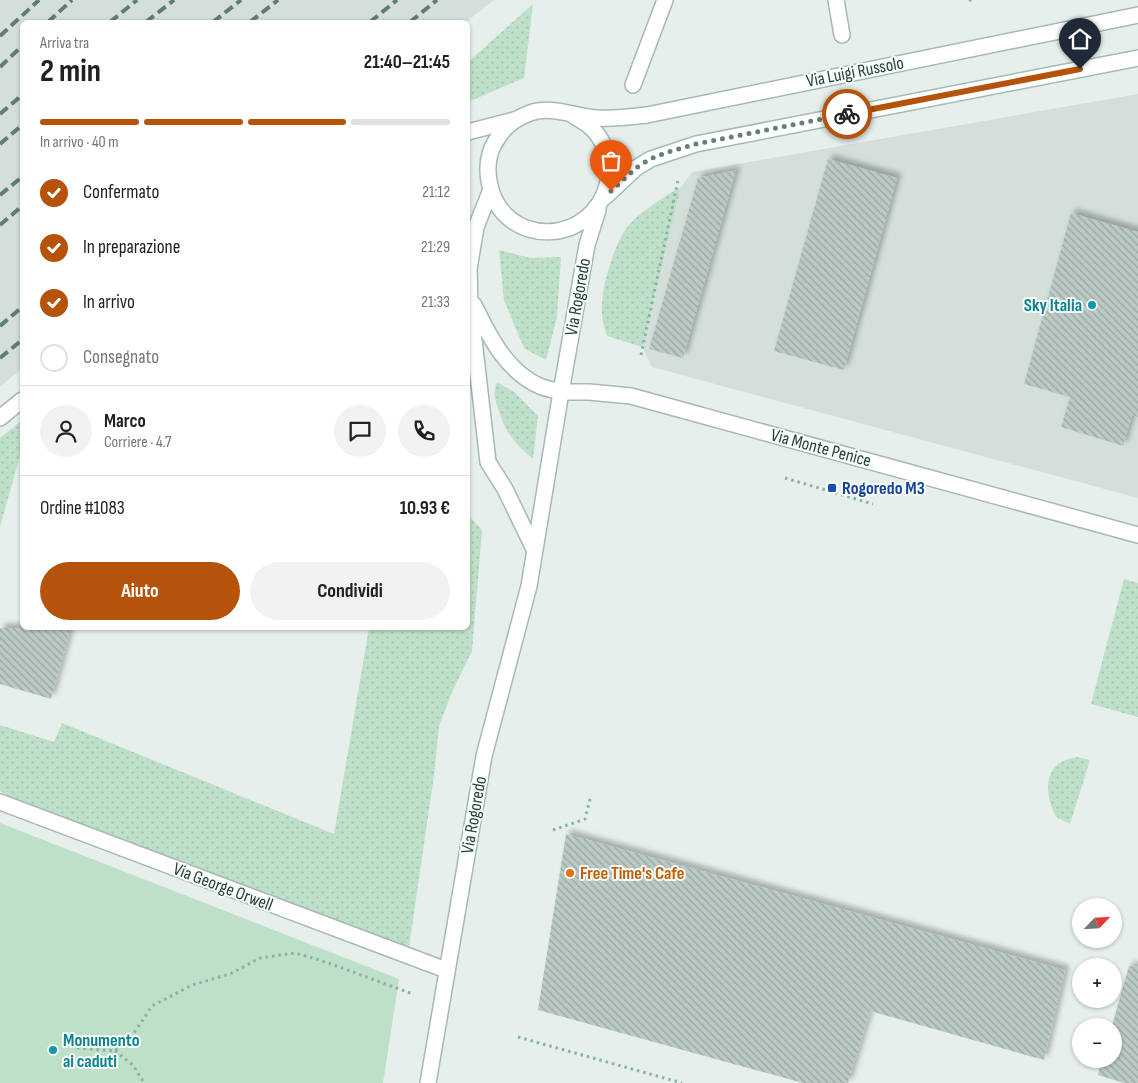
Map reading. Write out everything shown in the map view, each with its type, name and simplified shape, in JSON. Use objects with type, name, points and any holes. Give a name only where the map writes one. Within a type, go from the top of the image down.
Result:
[{"type":"street","points":[[633,85],[665,0]]},
{"type":"street","points":[[836,0],[842,35]]},
{"type":"street","name":"Via Luigi Russolo","points":[[571,114],[596,118],[647,115],[1138,15]]},
{"type":"street","points":[[514,120],[499,134],[490,152],[487,172],[490,192],[500,210],[515,223],[534,231],[554,232],[574,228],[590,216],[601,202],[636,168],[650,159],[696,144],[1138,58]]},
{"type":"street","points":[[470,131],[514,120],[532,112],[552,110],[571,114],[589,125],[602,141],[609,160],[609,181],[601,202]]},
{"type":"street","points":[[470,263],[476,227],[490,192]]},
{"type":"street","name":"Via Rogoredo","points":[[428,1083],[484,756],[529,586],[560,392],[587,245],[601,202]]},
{"type":"street","points":[[470,294],[493,342],[509,364],[526,378],[542,387],[560,392]]},
{"type":"street","points":[[470,294],[488,462],[505,489],[534,549]]},
{"type":"street","name":"Via Monte Penice","points":[[560,392],[604,392],[631,396],[1138,535]]},
{"type":"street","points":[[0,418],[20,402]]},
{"type":"street","name":"Via George Orwell","points":[[0,802],[446,970]]},
{"type":"path","points":[[641,355],[678,180]]},
{"type":"path","points":[[785,478],[874,504]]},
{"type":"path","points":[[553,830],[585,819],[591,795]]},
{"type":"path","points":[[115,1051],[134,1033],[152,1006],[192,985],[230,974],[260,958],[295,954],[320,960],[414,994]]},
{"type":"path","points":[[518,1037],[682,1083]]},
{"type":"path","points":[[77,1048],[115,1051],[133,1065],[144,1083]]},
{"type":"shaded area","points":[[0,0],[494,0],[469,20],[20,20],[20,370],[0,387]]},
{"type":"shaded area","points":[[1138,94],[1138,498],[652,367],[642,347],[681,187],[692,172]]},
{"type":"green space","points":[[533,4],[524,78],[470,101],[470,60]]},
{"type":"green space","points":[[681,187],[642,347],[607,336],[602,316],[603,292],[618,244],[633,221],[668,194]]},
{"type":"green space","points":[[499,250],[530,258],[561,257],[557,317],[546,360],[525,349],[518,334],[504,300]]},
{"type":"green space","points":[[497,382],[514,392],[538,416],[533,459],[507,431],[495,397]]},
{"type":"green space","points":[[20,422],[20,455],[0,527],[0,438]]},
{"type":"green space","points":[[470,517],[482,530],[472,651],[452,692],[439,726],[434,775],[409,947],[9,796],[0,791],[0,725],[54,742],[62,723],[334,834],[369,630],[470,630]]},
{"type":"green space","points":[[1124,579],[1138,583],[1138,717],[1091,704]]},
{"type":"green space","points":[[1077,757],[1090,760],[1070,824],[1056,817],[1048,788],[1052,771],[1066,760]]},
{"type":"green space","points":[[0,823],[399,979],[383,1083],[0,1083]]},
{"type":"building","points":[[828,159],[897,178],[844,370],[774,351]]},
{"type":"building","points":[[736,170],[683,358],[649,349],[698,178]]},
{"type":"building","name":"Sky Italia","points":[[1071,213],[1138,232],[1138,417],[1132,415],[1123,446],[1061,427],[1070,397],[1024,384]]},
{"type":"building","points":[[0,628],[70,630],[51,699],[0,684]]},
{"type":"building","points":[[566,834],[1065,970],[1044,1060],[870,1011],[848,1083],[803,1083],[538,1010]]},
{"type":"building","points":[[1129,966],[1138,967],[1138,1083],[1124,1083],[1098,1075],[1100,1068],[1122,1068],[1122,1018],[1114,1018],[1117,1008],[1122,1008],[1122,991]]},
{"type":"railway","points":[[0,36],[39,0]]},
{"type":"railway","points":[[50,20],[72,0]]},
{"type":"railway","points":[[112,20],[137,0]]},
{"type":"railway","points":[[149,20],[174,0]]},
{"type":"railway","points":[[216,20],[241,0]]},
{"type":"railway","points":[[253,20],[278,0]]},
{"type":"railway","points":[[372,20],[397,0]]},
{"type":"railway","points":[[412,20],[437,0]]},
{"type":"railway","points":[[0,67],[20,48]]},
{"type":"railway","points":[[0,114],[20,97]]},
{"type":"railway","points":[[0,144],[20,127]]},
{"type":"railway","points":[[0,195],[20,179]]},
{"type":"railway","points":[[0,225],[20,208]]},
{"type":"railway","points":[[0,326],[20,309]]},
{"type":"railway","points":[[0,358],[20,342]]},
{"type":"way so far","points":[[611,191],[636,168],[650,159],[665,153],[696,144],[847,114]]},
{"type":"place","name":"Sky Italia","points":[[1092,305]]},
{"type":"place","name":"Rogoredo M3","points":[[832,488]]},
{"type":"place","name":"Free Time's Cafe","points":[[570,873]]},
{"type":"place","name":"Monumento ai caduti","points":[[53,1050]]},
{"type":"route","points":[[847,114],[1080,69]]}]
